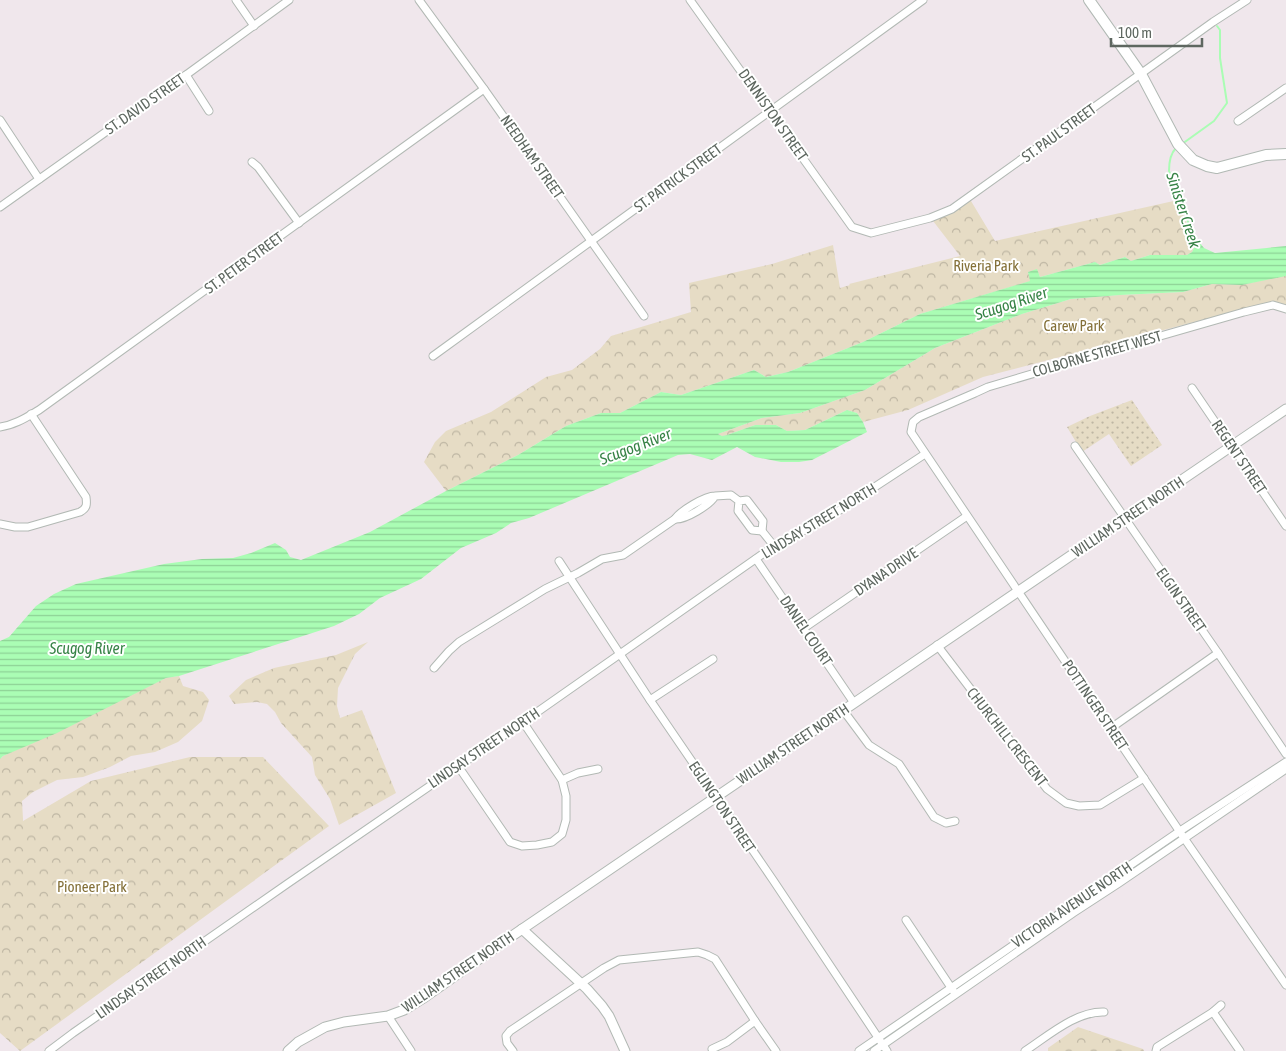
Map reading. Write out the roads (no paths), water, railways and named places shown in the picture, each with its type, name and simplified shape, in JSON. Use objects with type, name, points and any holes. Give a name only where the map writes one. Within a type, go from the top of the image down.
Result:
[{"type":"main road","points":[[1089,0],[1141,74],[1179,146],[1194,161],[1212,167],[1221,167],[1270,154],[1286,154]]},
{"type":"street","points":[[236,0],[254,26]]},
{"type":"street","name":"ST. DAVID STREET","points":[[0,207],[289,0]]},
{"type":"street","name":"NEEDHAM STREET","points":[[419,0],[644,316]]},
{"type":"street","name":"DENNISTON STREET","points":[[690,0],[852,227],[857,229]]},
{"type":"street","name":"ST. PATRICK STREET","points":[[433,356],[769,110],[923,0]]},
{"type":"street","name":"ST. PAUL STREET","points":[[857,229],[871,233],[930,218],[952,209],[1247,0]]},
{"type":"street","points":[[186,75],[209,111]]},
{"type":"street","points":[[1238,121],[1286,88]]},
{"type":"street","name":"ST. PETER STREET","points":[[0,427],[10,426],[31,414],[484,89]]},
{"type":"street","points":[[0,120],[39,179]]},
{"type":"street","points":[[252,162],[258,167],[299,223]]},
{"type":"street","name":"COLBORNE STREET WEST","points":[[913,422],[918,417],[988,387],[1244,312],[1273,305],[1286,309]]},
{"type":"street","name":"REGENT STREET","points":[[1192,388],[1286,526]]},
{"type":"street","name":"WILLIAM STREET NORTH","points":[[288,1051],[298,1042],[325,1027],[344,1022],[388,1016],[404,1010],[425,997],[715,797],[1286,409]]},
{"type":"street","points":[[0,524],[14,528],[28,527],[80,512],[86,506],[86,497],[31,414]]},
{"type":"street","name":"POTTINGER STREET","points":[[913,422],[911,432],[925,454],[1182,835],[1286,985]]},
{"type":"street","name":"ELGIN STREET","points":[[1075,446],[1286,754]]},
{"type":"street","name":"LINDSAY STREET NORTH","points":[[49,1051],[72,1033],[523,722],[774,546],[826,520],[925,454]]},
{"type":"street","points":[[434,668],[449,650],[460,642],[545,589],[602,559],[623,555],[675,519],[681,520],[694,509],[712,501],[715,496],[731,494],[739,501],[747,500],[762,521],[762,531],[774,546]]},
{"type":"street","points":[[739,501],[738,511],[752,530],[762,531]]},
{"type":"street","name":"DYANA DRIVE","points":[[804,628],[967,516]]},
{"type":"street","name":"DANIEL COURT","points":[[756,559],[854,703]]},
{"type":"street","name":"EGLINGTON STREET","points":[[559,562],[885,1048]]},
{"type":"street","name":"CHURCHILL CRESCENT","points":[[937,646],[1047,789],[1066,803],[1079,806],[1100,805],[1144,778]]},
{"type":"street","points":[[1111,728],[1218,653]]},
{"type":"street","points":[[650,700],[713,659]]},
{"type":"street","points":[[843,710],[869,745],[899,764],[934,817],[946,822],[955,821]]},
{"type":"street","points":[[458,766],[510,842],[522,846],[537,846],[552,842],[562,834],[566,820],[566,796],[562,780],[523,722]]},
{"type":"street","name":"VICTORIA AVENUE NORTH","points":[[859,1051],[1044,934],[1286,762]]},
{"type":"street","points":[[562,780],[578,773],[598,769]]},
{"type":"street","name":"VICTORIA AVENUE NORTH","points":[[874,1051],[885,1048],[954,992],[1040,927],[1286,769]]},
{"type":"street","points":[[906,920],[954,992]]},
{"type":"street","points":[[1040,927],[1044,934]]},
{"type":"street","points":[[522,929],[602,1006],[609,1016],[625,1051]]},
{"type":"street","points":[[513,1051],[507,1043],[506,1036],[510,1032],[604,968],[619,960],[698,952],[715,959],[776,1051]]},
{"type":"street","points":[[1156,1051],[1157,1047],[1213,1012],[1220,1005]]},
{"type":"street","points":[[1025,1051],[1074,1018],[1095,1012],[1104,1012]]},
{"type":"street","points":[[1213,1012],[1240,1051]]},
{"type":"street","points":[[388,1016],[411,1051]]},
{"type":"street","points":[[712,1049],[727,1042],[755,1021]]},
{"type":"water","name":"Scugog River","points":[[1200,243],[1204,248],[1215,253],[1286,246],[1286,276],[1242,285],[1212,284],[1183,292],[1071,299],[1022,314],[935,348],[865,390],[800,413],[762,418],[718,434],[722,436],[727,435],[755,425],[776,425],[787,431],[805,430],[847,410],[857,413],[867,432],[812,460],[781,462],[755,457],[737,447],[712,460],[690,454],[678,455],[529,518],[511,523],[496,533],[461,548],[421,579],[380,598],[359,614],[334,626],[179,676],[166,678],[57,733],[0,759],[0,641],[9,637],[36,606],[54,594],[76,584],[164,564],[202,559],[233,558],[275,543],[286,550],[290,557],[301,560],[370,532],[518,455],[566,426],[601,413],[620,413],[661,392],[681,395],[754,370],[766,377],[788,372],[863,342],[920,314],[1030,281],[1028,272],[1037,269],[1040,277],[1095,262],[1100,265],[1125,257],[1131,261],[1150,255],[1187,255]]},
{"type":"waterway","name":"Sinister Creek","points":[[1182,144],[1214,121],[1227,103],[1220,58],[1220,30],[1217,26]]},
{"type":"waterway","name":"Sinister Creek","points":[[1176,148],[1170,158],[1169,171],[1197,246]]},
{"type":"park label","name":"Riveria Park","points":[[986,266]]},
{"type":"park label","name":"Carew Park","points":[[1074,326]]},
{"type":"park label","name":"Pioneer Park","points":[[92,887]]}]
